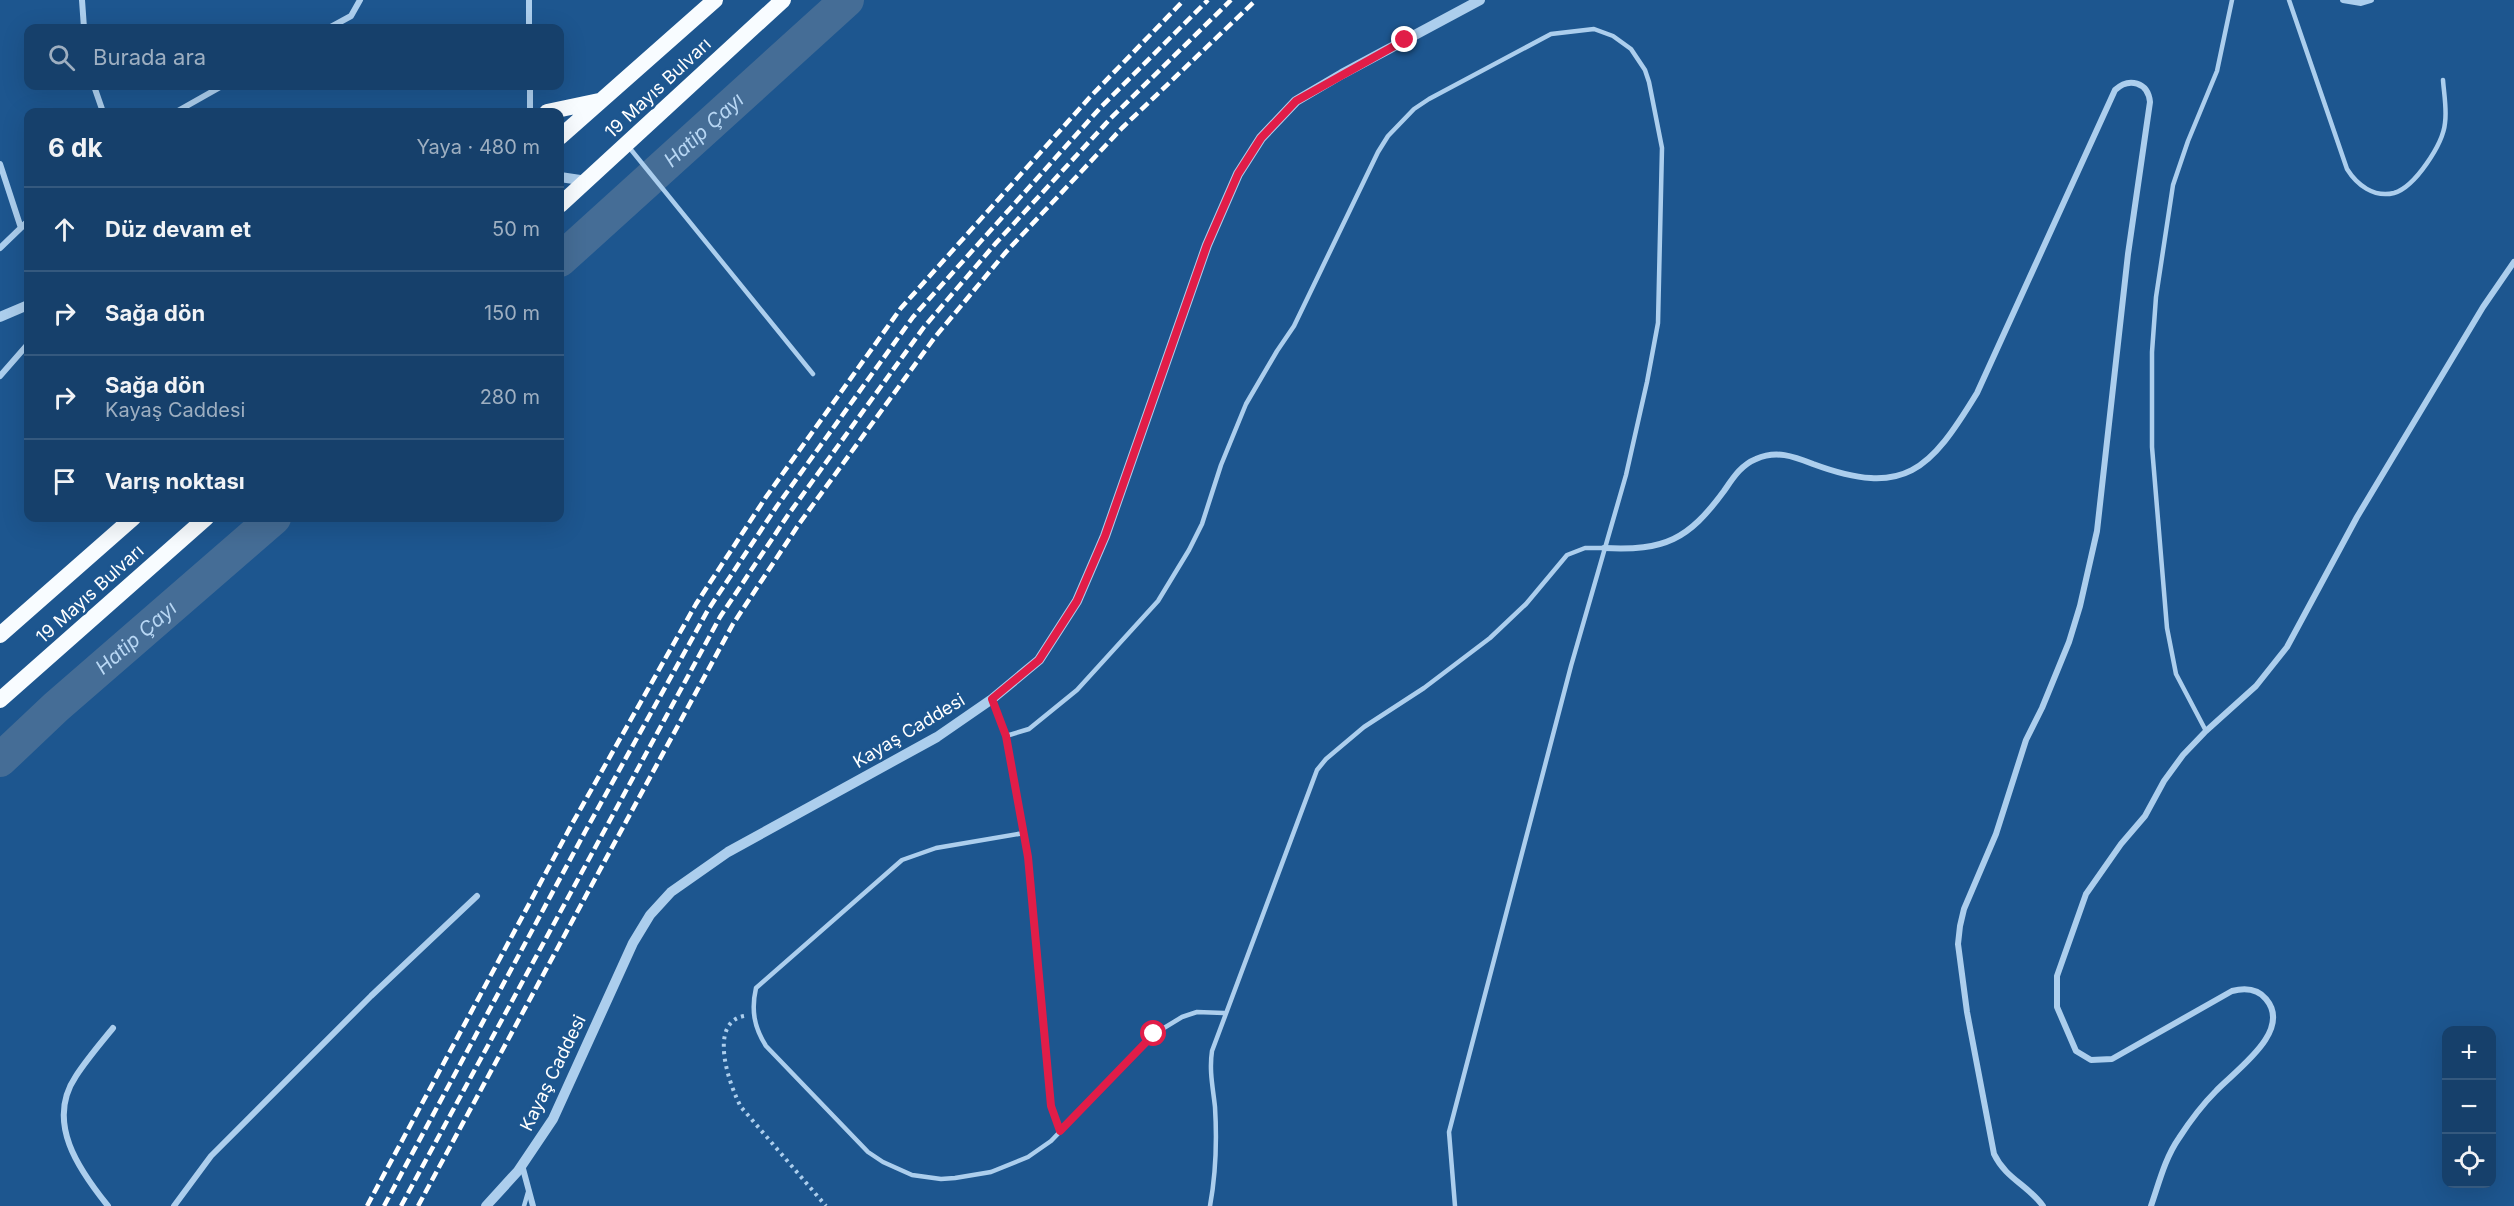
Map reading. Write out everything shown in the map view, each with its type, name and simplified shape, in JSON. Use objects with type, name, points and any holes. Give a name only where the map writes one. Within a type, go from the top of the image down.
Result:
[{"type":"highway","name":"19 Mayıs Bulvarı","points":[[564,134],[715,0]]},
{"type":"highway","name":"19 Mayıs Bulvarı","points":[[564,201],[783,0]]},
{"type":"highway","points":[[564,108],[603,100]]},
{"type":"highway","name":"19 Mayıs Bulvarı","points":[[0,635],[128,522]]},
{"type":"highway","name":"19 Mayıs Bulvarı","points":[[0,700],[201,522]]},
{"type":"street","points":[[82,0],[84,24]]},
{"type":"street","points":[[336,24],[351,16],[360,0]]},
{"type":"street","points":[[529,0],[529,24]]},
{"type":"street","name":"Kayaş Caddesi","points":[[486,1206],[522,1165],[553,1119],[633,943],[650,915],[671,892],[728,852],[937,737],[992,699],[1039,660],[1077,601],[1105,536],[1207,245],[1238,174],[1261,138],[1296,101],[1480,0]]},
{"type":"street","points":[[2343,0],[2361,3],[2371,0]]},
{"type":"street","points":[[1604,548],[1646,548],[1670,541],[1683,534],[1706,516],[1739,470],[1747,463],[1768,455],[1791,456],[1844,475],[1876,478],[1906,474],[1927,462],[1949,436],[1977,393],[2115,90],[2132,82],[2138,83],[2147,91],[2150,102],[2130,244],[2097,531],[2090,569],[2069,642],[2020,755],[1996,834],[1966,903],[1958,944],[1967,1012],[1994,1154],[2006,1173],[2033,1194],[2043,1206]]},
{"type":"street","points":[[95,90],[102,108]]},
{"type":"street","points":[[183,108],[215,90]]},
{"type":"street","points":[[530,90],[530,108]]},
{"type":"street","points":[[0,164],[21,228]]},
{"type":"street","points":[[564,178],[586,181]]},
{"type":"street","points":[[0,248],[24,225]]},
{"type":"street","points":[[2151,1206],[2171,1150],[2206,1102],[2246,1064],[2262,1044],[2272,1025],[2272,1008],[2262,994],[2255,991],[2247,989],[2232,991],[2112,1059],[2091,1060],[2076,1051],[2061,1021],[2055,992],[2057,976],[2086,894],[2121,844],[2145,816],[2174,767],[2206,731],[2256,686],[2287,647],[2357,517],[2471,326],[2514,262]]},
{"type":"street","points":[[0,317],[24,307]]},
{"type":"street","points":[[0,376],[24,349]]},
{"type":"street","points":[[174,1206],[211,1156],[371,996],[477,896]]},
{"type":"street","points":[[108,1206],[88,1182],[73,1156],[66,1135],[63,1108],[74,1078],[113,1028]]},
{"type":"street","points":[[522,1165],[534,1206]]},
{"type":"lane","points":[[2206,731],[2176,674],[2166,628],[2152,447],[2152,352],[2156,297],[2173,185],[2188,141],[2217,71],[2232,0]]},
{"type":"lane","points":[[2289,0],[2347,169],[2353,178],[2370,190],[2379,193],[2397,192],[2424,169],[2445,123],[2444,80]]},
{"type":"lane","points":[[1006,736],[1029,729],[1077,690],[1139,624],[1174,576],[1202,524],[1225,454],[1246,404],[1276,351],[1294,326],[1378,152],[1388,136],[1414,109],[1429,99],[1551,34],[1594,29],[1622,41],[1642,64],[1649,82],[1662,148],[1658,323],[1635,440],[1571,666],[1449,1132],[1455,1206]]},
{"type":"lane","points":[[627,144],[813,374]]},
{"type":"lane","points":[[1210,1206],[1216,1130],[1210,1060],[1224,1013],[1311,783],[1326,759],[1364,727],[1424,688],[1490,638],[1526,604],[1567,555],[1585,548],[1604,548]]},
{"type":"lane","points":[[992,699],[1006,736],[1028,857],[1051,1106],[1060,1131]]},
{"type":"lane","points":[[1024,833],[936,848],[902,860],[756,988],[753,1015],[766,1046],[868,1152],[898,1170],[919,1177],[941,1179],[992,1172],[1028,1157],[1051,1142],[1154,1034],[1182,1017],[1197,1012],[1224,1013]]},
{"type":"lane","points":[[524,1206],[529,1190]]},
{"type":"path","points":[[753,1015],[733,1021],[726,1031],[725,1056],[730,1083],[741,1107],[826,1206]]},
{"type":"waterway","name":"Hatip Çayı","points":[[564,256],[847,0]]},
{"type":"waterway","name":"Hatip Çayı","points":[[0,760],[56,707],[269,522]]},
{"type":"railway","points":[[367,1206],[572,824],[696,604],[766,497],[901,308],[1091,96],[1184,0]]},
{"type":"railway","points":[[384,1206],[586,830],[708,610],[777,506],[913,317],[1101,107],[1208,0]]},
{"type":"railway","points":[[401,1206],[720,617],[788,515],[924,327],[996,243],[1111,118],[1231,0]]},
{"type":"railway","points":[[418,1206],[733,624],[799,524],[935,337],[1006,252],[1122,128],[1256,0]]},
{"type":"route","points":[[1154,1034],[1060,1131],[1051,1106],[1028,857],[1006,736],[992,699],[1039,660],[1077,601],[1105,536],[1207,245],[1238,174],[1261,138],[1296,101],[1405,40]]}]
